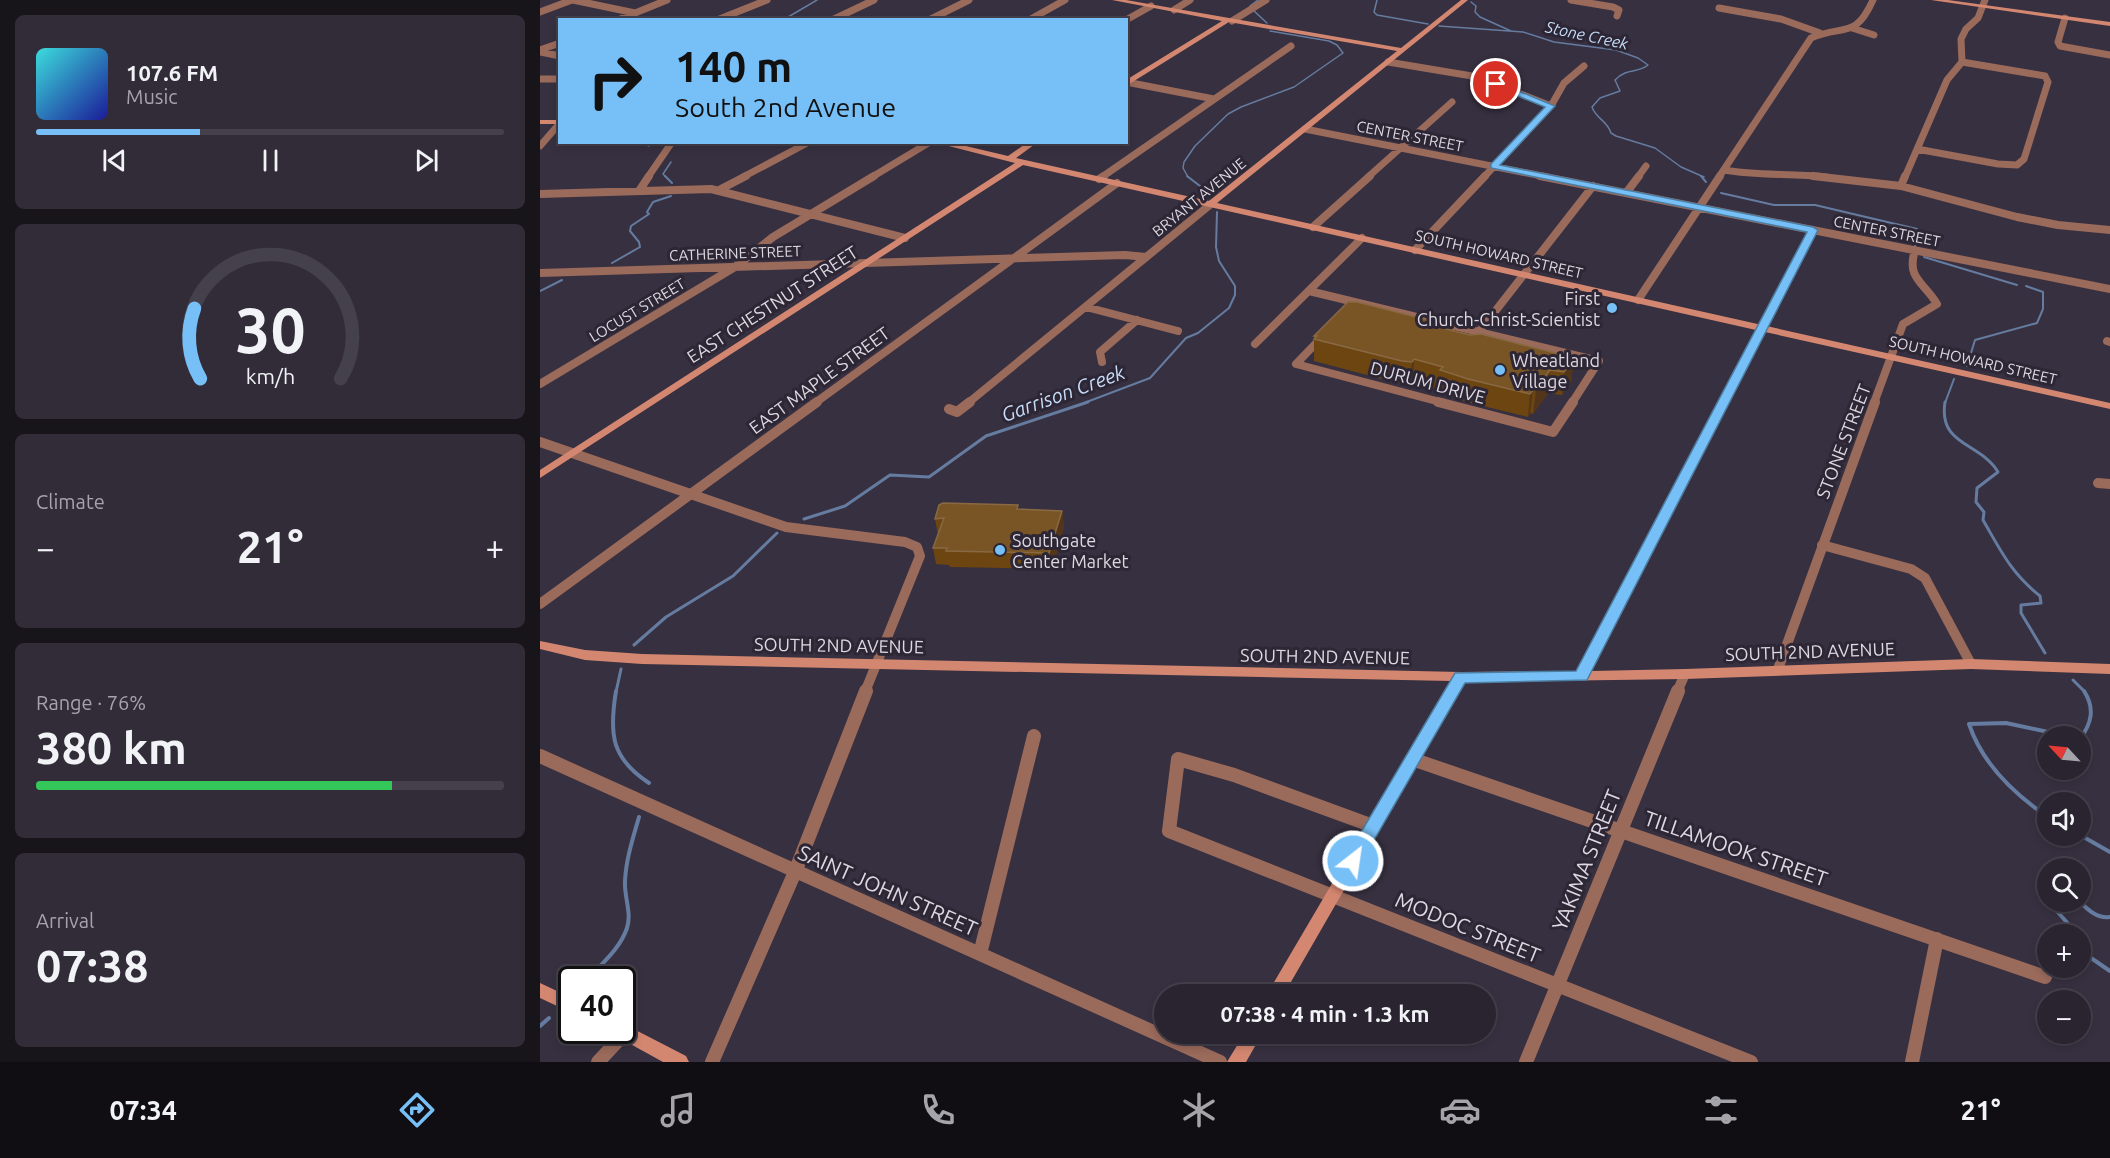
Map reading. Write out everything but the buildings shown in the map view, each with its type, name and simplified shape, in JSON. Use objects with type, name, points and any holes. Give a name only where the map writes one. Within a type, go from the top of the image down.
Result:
[{"type":"main road","points":[[1115,0],[1403,50]]},
{"type":"main road","name":"BRYANT AVENUE","points":[[1211,204],[1465,0]]},
{"type":"main road","points":[[1934,0],[1984,3],[2110,24]]},
{"type":"main road","points":[[1128,81],[1230,20]]},
{"type":"main road","points":[[540,122],[558,123]]},
{"type":"main road","name":"SOUTH HOWARD STREET","points":[[946,144],[2110,406]]},
{"type":"main road","points":[[1010,157],[1031,144]]},
{"type":"main road","name":"EAST CHESTNUT STREET","points":[[540,475],[1022,162]]},
{"type":"main road","points":[[1581,676],[1762,328]]},
{"type":"main road","name":"SOUTH 2ND AVENUE","points":[[540,645],[585,655],[642,659],[1460,677],[1685,674],[1971,664],[2110,669]]},
{"type":"main road","points":[[1281,984],[1460,677]]},
{"type":"main road","points":[[540,990],[558,999]]},
{"type":"main road","points":[[636,1039],[680,1062]]},
{"type":"main road","points":[[1236,1062],[1247,1044]]},
{"type":"street","points":[[540,12],[573,0],[635,13]]},
{"type":"street","points":[[623,18],[667,0]]},
{"type":"street","points":[[722,18],[767,0]]},
{"type":"street","points":[[836,18],[874,0]]},
{"type":"street","points":[[933,18],[969,0]]},
{"type":"street","points":[[1033,18],[1065,0]]},
{"type":"street","points":[[1174,10],[1190,0]]},
{"type":"street","points":[[1230,20],[1266,0]]},
{"type":"street","points":[[1571,0],[1614,7],[1619,10],[1617,15]]},
{"type":"street","points":[[1638,300],[1811,38],[1820,33],[1852,28],[1861,22],[1873,0]]},
{"type":"street","points":[[1901,186],[1947,80],[1962,62],[1961,39],[1966,29],[1978,18],[1984,3]]},
{"type":"street","points":[[1128,19],[1151,6]]},
{"type":"street","points":[[1719,8],[1781,19],[1820,33]]},
{"type":"street","points":[[2065,18],[2058,42],[2060,46],[2110,55]]},
{"type":"street","points":[[1852,28],[1874,35]]},
{"type":"street","points":[[540,51],[558,44]]},
{"type":"street","points":[[1099,179],[1290,46]]},
{"type":"street","points":[[540,51],[558,56]]},
{"type":"street","points":[[1388,62],[1478,77],[1551,106]]},
{"type":"street","points":[[1917,149],[1998,164],[2017,165],[2024,159],[2048,82],[2045,76],[1962,62]]},
{"type":"street","points":[[1415,250],[1551,106],[1559,86],[1584,66]]},
{"type":"street","points":[[540,79],[558,79]]},
{"type":"street","points":[[1128,82],[1214,99]]},
{"type":"street","points":[[1313,227],[1452,102]]},
{"type":"street","points":[[540,146],[558,125]]},
{"type":"street","name":"CENTER STREET","points":[[1305,129],[2110,289]]},
{"type":"street","points":[[639,191],[671,144]]},
{"type":"street","points":[[719,190],[805,144]]},
{"type":"street","name":"LOCUST STREET","points":[[540,384],[735,267],[773,237],[927,144]]},
{"type":"street","points":[[1626,193],[1646,166]]},
{"type":"street","points":[[1724,170],[1746,174],[1799,174],[1901,186],[2017,217],[2058,225],[2110,230]]},
{"type":"street","name":"EAST MAPLE STREET","points":[[540,604],[1117,183]]},
{"type":"street","points":[[1309,291],[1479,332],[1593,186]]},
{"type":"street","points":[[540,194],[719,190],[905,238]]},
{"type":"street","name":"BRYANT AVENUE","points":[[949,410],[957,412],[1211,204]]},
{"type":"street","points":[[1762,328],[1813,230]]},
{"type":"street","points":[[1255,344],[1362,238]]},
{"type":"street","name":"STONE STREET","points":[[1778,669],[1903,324],[1912,315],[1930,310],[1937,304],[1932,292],[1917,281],[1912,273],[1910,262],[1915,250]]},
{"type":"street","name":"CATHERINE STREET","points":[[542,274],[1014,258],[1125,255],[1146,257]]},
{"type":"street","points":[[1348,310],[1356,302]]},
{"type":"street","points":[[1086,307],[1178,331]]},
{"type":"street","points":[[1102,362],[1100,352],[1137,320]]},
{"type":"street","name":"DURUM DRIVE","points":[[1333,325],[1296,364],[1553,432],[1599,361],[1479,332]]},
{"type":"street","points":[[540,442],[786,527],[905,542],[917,547],[920,556],[795,872],[712,1062]]},
{"type":"street","points":[[2098,483],[2110,484]]},
{"type":"street","points":[[1822,545],[1911,569],[1925,578],[1971,664]]},
{"type":"street","name":"YAKIMA STREET","points":[[1526,1062],[1685,674]]},
{"type":"street","points":[[980,954],[1034,736]]},
{"type":"street","name":"SAINT JOHN STREET","points":[[540,756],[1220,1062]]},
{"type":"street","name":"MODOC STREET","points":[[1373,826],[1234,776],[1178,759],[1169,831],[1751,1062]]},
{"type":"street","name":"TILLAMOOK STREET","points":[[1412,759],[2037,974]]},
{"type":"street","points":[[1912,1062],[1937,939]]},
{"type":"street","points":[[598,1062],[613,1044]]},
{"type":"waterway","points":[[786,18],[817,0]]},
{"type":"waterway","name":"Garrison Creek","points":[[1250,6],[1258,0]]},
{"type":"waterway","name":"Stone Creek","points":[[1377,0],[1374,12],[1377,15],[1428,24]]},
{"type":"waterway","points":[[1471,2],[1476,6],[1475,12],[1480,17],[1511,31]]},
{"type":"waterway","name":"Garrison Creek","points":[[1254,11],[1267,23]]},
{"type":"waterway","name":"Stone Creek","points":[[1439,26],[1523,32],[1554,42],[1616,50],[1638,58],[1648,65],[1628,72],[1615,80],[1620,91],[1600,98],[1592,107],[1594,111],[1611,133],[1655,148],[1681,167],[1704,177]]},
{"type":"waterway","name":"Garrison Creek","points":[[1188,177],[1183,168],[1184,162],[1195,146],[1228,114],[1294,87],[1343,53],[1337,45],[1329,41],[1270,31]]},
{"type":"waterway","points":[[644,144],[649,146]]},
{"type":"waterway","points":[[671,162],[663,174],[672,183]]},
{"type":"waterway","name":"Stone Creek","points":[[1701,176],[1706,182]]},
{"type":"waterway","name":"Garrison Creek","points":[[1188,177],[1209,193]]},
{"type":"waterway","name":"Stone Creek","points":[[1721,193],[1774,205],[1815,205],[1917,229],[1915,247]]},
{"type":"waterway","points":[[612,263],[640,247],[639,242],[630,231],[631,226],[649,214],[647,212],[653,202],[671,196]]},
{"type":"waterway","name":"Garrison Creek","points":[[1084,403],[1150,378],[1186,338],[1198,333],[1229,308],[1235,295],[1235,286],[1219,261],[1216,247],[1217,212]]},
{"type":"waterway","name":"Stone Creek","points":[[1924,257],[2017,285]]},
{"type":"waterway","points":[[540,291],[562,280]]},
{"type":"waterway","name":"Stone Creek","points":[[1967,366],[1975,340],[2037,323],[2043,309],[2043,292],[2026,286]]},
{"type":"waterway","name":"Stone Creek","points":[[1945,403],[1954,379]]},
{"type":"waterway","name":"Garrison Creek","points":[[804,519],[845,506],[890,475],[929,477],[986,436],[1088,402]]},
{"type":"waterway","name":"Stone Creek","points":[[1945,403],[1945,416],[1954,436],[1990,462],[1998,472],[1977,488],[1976,502],[1984,512],[1983,520],[2007,561],[2021,579],[2040,596],[2041,603],[2021,605],[2021,613],[2045,653]]},
{"type":"waterway","name":"Garrison Creek","points":[[634,645],[666,617],[733,576],[777,533]]},
{"type":"waterway","name":"Garrison Creek","points":[[616,692],[621,669]]},
{"type":"waterway","name":"Stone Creek","points":[[2073,680],[2084,691]]},
{"type":"waterway","name":"Garrison Creek","points":[[616,691],[613,720],[616,744],[627,764],[649,783]]},
{"type":"waterway","name":"Stone Creek","points":[[2084,691],[2091,709],[2087,726]]},
{"type":"waterway","name":"Stone Creek","points":[[2037,730],[2006,723],[1969,724],[1982,752],[1991,764],[2011,788],[2037,809]]},
{"type":"waterway","name":"Garrison Creek","points":[[600,966],[615,949],[627,928],[629,917],[625,887],[626,873],[639,817]]},
{"type":"waterway","name":"Stone Creek","points":[[2091,841],[2110,852]]},
{"type":"waterway","name":"Stone Creek","points":[[2058,912],[2068,924]]},
{"type":"waterway","name":"Stone Creek","points":[[2091,912],[2110,917]]},
{"type":"waterway","name":"Stone Creek","points":[[2091,958],[2110,971]]},
{"type":"waterway","name":"Garrison Creek","points":[[540,1026],[549,1018]]},
{"type":"place","name":"First Church-Christ-Scientist","points":[[1612,308]]},
{"type":"place","name":"Wheatland Village","points":[[1500,370]]},
{"type":"place","name":"Southgate Center Market","points":[[1000,550]]},
{"type":"route","points":[[1353,861],[1460,677],[1581,676],[1813,230],[1494,166],[1551,106],[1496,84]]}]
